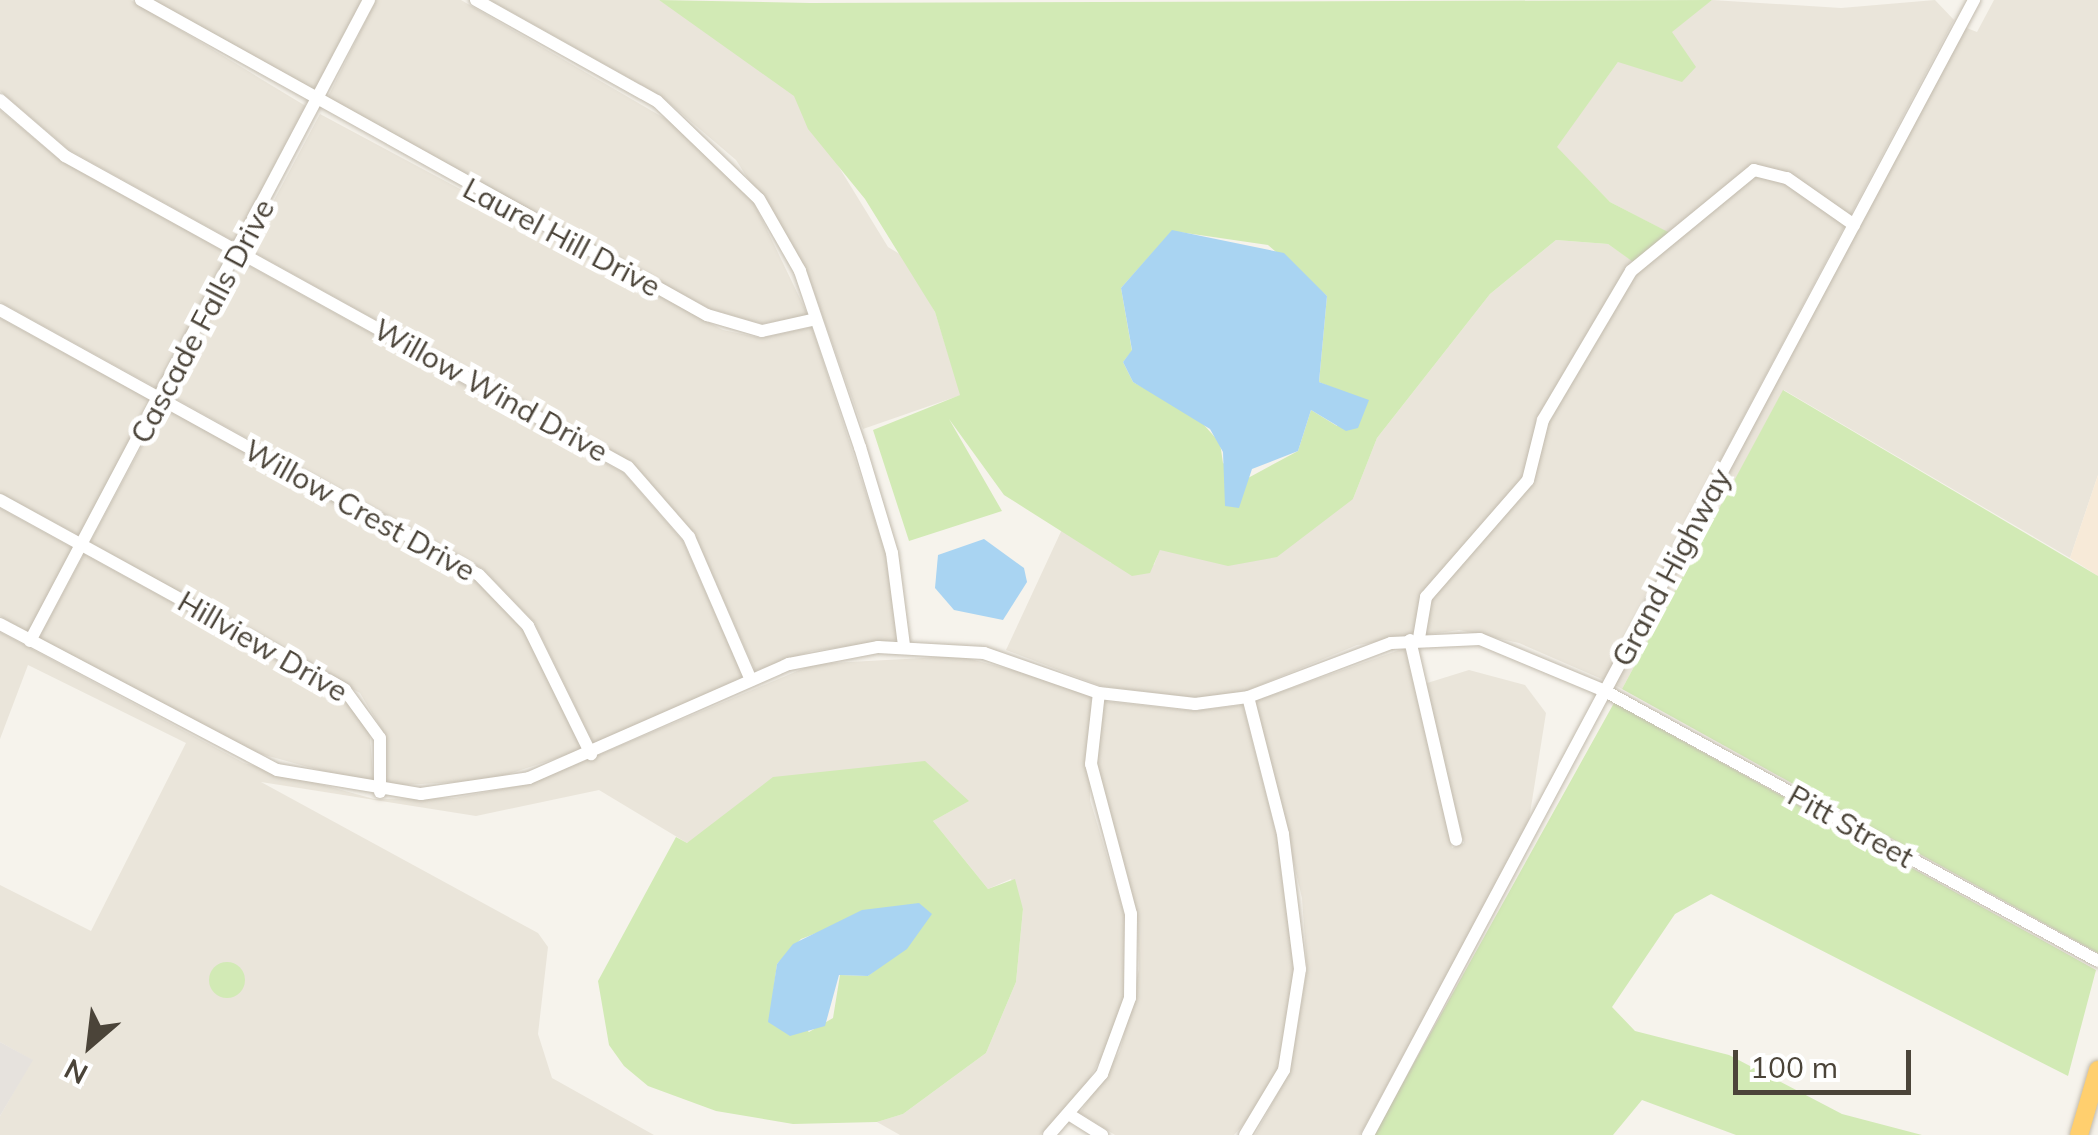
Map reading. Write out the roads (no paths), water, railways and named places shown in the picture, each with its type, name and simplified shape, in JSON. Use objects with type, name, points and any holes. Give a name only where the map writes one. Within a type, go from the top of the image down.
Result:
[{"type":"highway","points":[[2079,1135],[2098,1070]]},
{"type":"street","name":"Laurel Hill Drive","points":[[140,0],[318,105],[726,324],[762,331],[816,319]]},
{"type":"street","name":"Cascade Falls Drive","points":[[30,641],[318,105],[369,0]]},
{"type":"street","points":[[476,0],[628,83],[713,145],[786,243],[816,319],[892,553],[904,646]]},
{"type":"street","name":"Grand Highway","points":[[1368,1135],[1974,0]]},
{"type":"street","name":"Willow Wind Drive","points":[[0,100],[65,156],[628,467],[704,564],[751,680]]},
{"type":"street","points":[[1456,840],[1415,640],[1426,597],[1523,489],[1543,420],[1631,272],[1754,170],[1788,178],[1854,225]]},
{"type":"street","name":"Willow Crest Drive","points":[[0,310],[496,589],[540,645],[591,754]]},
{"type":"street","name":"Hillview Drive","points":[[0,500],[356,698],[380,738],[380,792]]},
{"type":"street","name":"Pitt Street","points":[[0,624],[247,757],[380,792],[490,786],[591,754],[751,680],[813,657],[904,646],[984,653],[1099,692],[1195,704],[1248,697],[1357,652],[1415,640],[1498,644],[1605,691],[2098,962]]},
{"type":"street","points":[[1049,1135],[1070,1115],[1114,1049],[1133,969],[1131,914],[1091,764],[1099,692]]},
{"type":"street","points":[[1244,1135],[1284,1070],[1300,968],[1287,851],[1248,697]]},
{"type":"street","points":[[1070,1115],[1102,1135]]},
{"type":"water","points":[[1172,230],[1284,253],[1327,296],[1319,382],[1369,400],[1358,428],[1346,431],[1311,410],[1298,451],[1252,469],[1239,508],[1225,506],[1223,452],[1210,429],[1133,382],[1123,362],[1132,350],[1121,288]]},
{"type":"water","points":[[984,539],[1024,568],[1027,582],[1003,620],[954,610],[935,588],[938,555]]},
{"type":"water","points":[[919,903],[932,914],[907,949],[868,976],[839,975],[825,1026],[790,1036],[768,1022],[777,964],[793,944],[862,910]]}]
